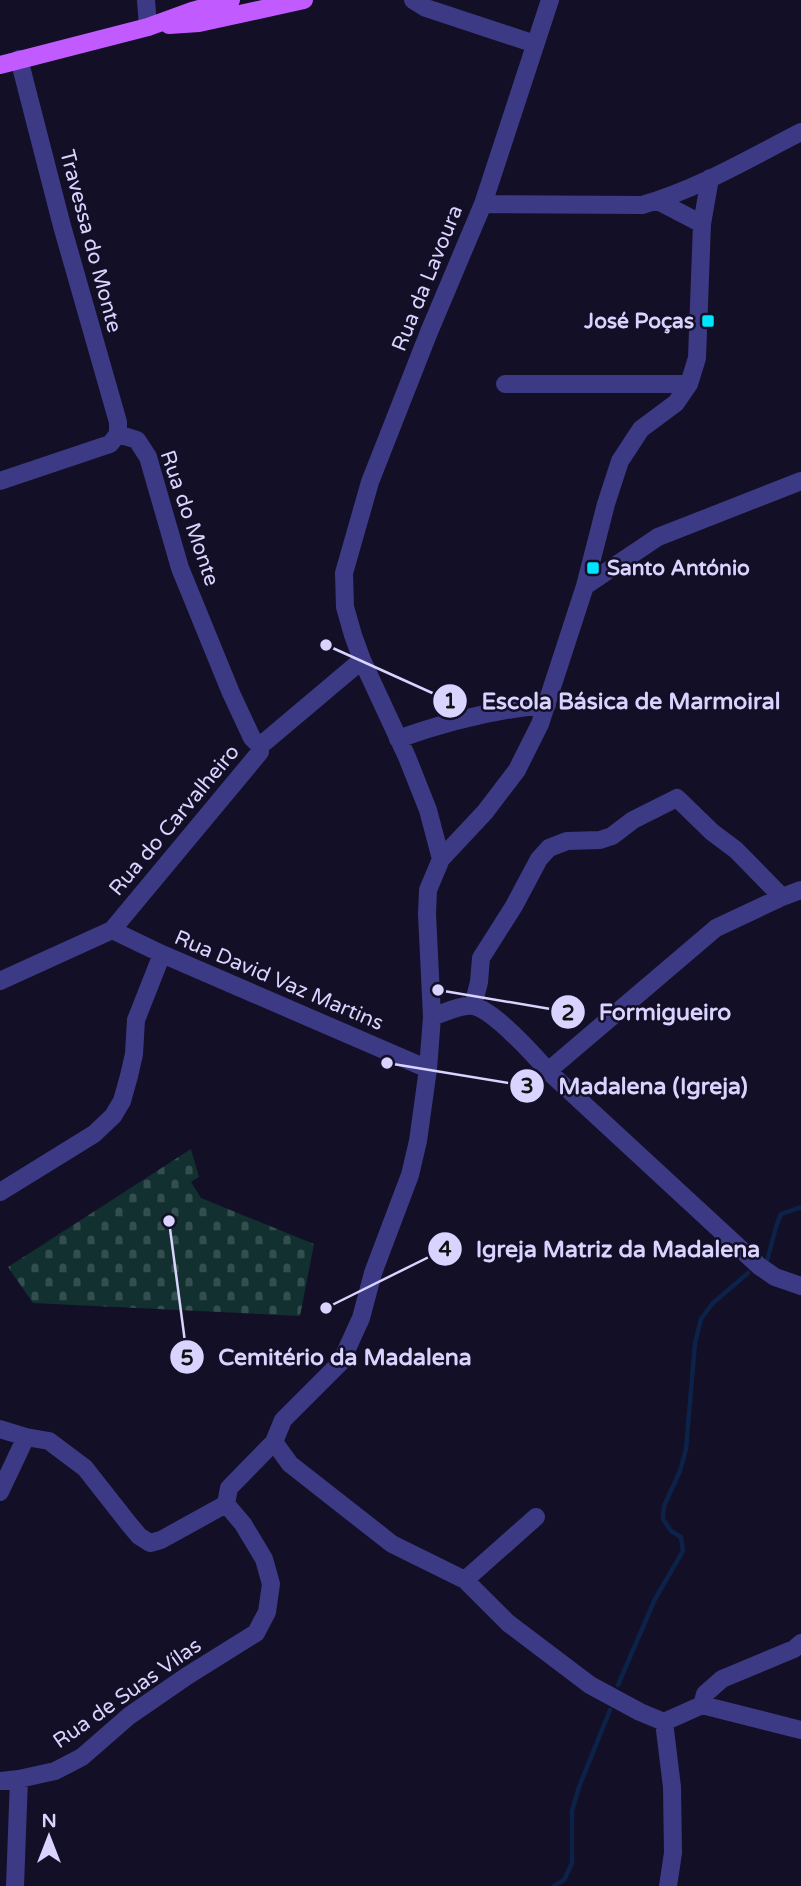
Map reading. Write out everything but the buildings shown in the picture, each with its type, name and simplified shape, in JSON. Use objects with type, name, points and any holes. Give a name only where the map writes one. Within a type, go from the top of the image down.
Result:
[{"type":"main road","points":[[0,65],[148,27],[192,10],[231,0]]},
{"type":"main road","points":[[148,27],[199,23],[304,0]]},
{"type":"street","points":[[146,0],[148,27]]},
{"type":"street","points":[[414,0],[426,8],[535,44]]},
{"type":"street","name":"Rua da Lavoura","points":[[441,859],[428,810],[362,660],[345,607],[344,573],[370,482],[482,204],[550,0]]},
{"type":"street","name":"Travessa do Monte","points":[[19,60],[62,226],[118,422],[118,434]]},
{"type":"street","points":[[482,204],[642,205],[658,201],[710,178],[801,132]]},
{"type":"street","points":[[0,1429],[49,1441],[85,1468],[139,1536],[150,1543],[161,1541],[226,1504],[229,1488],[274,1442],[283,1420],[341,1362],[360,1318],[373,1273],[410,1175],[418,1141],[432,1017],[428,890],[441,859],[485,812],[517,770],[540,724],[585,586],[601,521],[620,461],[641,429],[676,403],[689,384],[697,358],[702,224],[710,178]]},
{"type":"street","points":[[658,201],[702,224]]},
{"type":"street","points":[[505,384],[689,384]]},
{"type":"street","points":[[0,481],[110,443],[118,434]]},
{"type":"street","name":"Rua do Monte","points":[[118,434],[137,440],[148,457],[180,568],[242,717],[252,738],[260,746]]},
{"type":"street","points":[[585,586],[658,537],[801,481]]},
{"type":"street","name":"Rua do Carvalheiro","points":[[0,981],[112,930],[260,752],[260,746],[362,660]]},
{"type":"street","points":[[398,738],[496,711],[547,705]]},
{"type":"street","points":[[473,1006],[481,958],[514,906],[539,859],[549,848],[567,841],[600,840],[612,836],[633,820],[677,798],[712,832],[736,850],[782,897]]},
{"type":"street","points":[[548,1071],[716,928],[801,890]]},
{"type":"street","name":"Rua David Vaz Martins","points":[[112,930],[428,1069]]},
{"type":"street","points":[[0,1192],[94,1134],[113,1116],[122,1101],[129,1076],[134,1054],[136,1020],[162,954]]},
{"type":"street","points":[[432,1017],[461,1007],[473,1006],[485,1011],[526,1045],[548,1071],[760,1266],[775,1277],[801,1286]]},
{"type":"street","points":[[0,1492],[26,1437]]},
{"type":"street","points":[[274,1442],[290,1464],[392,1544],[465,1580],[508,1623],[590,1685],[664,1722],[702,1705],[801,1730]]},
{"type":"street","name":"Rua de Suas Vílas","points":[[0,1781],[55,1771],[82,1757],[129,1716],[256,1633],[267,1612],[271,1584],[264,1559],[243,1524],[226,1504]]},
{"type":"street","points":[[465,1580],[536,1517]]},
{"type":"street","points":[[702,1705],[705,1693],[722,1679],[801,1643]]},
{"type":"street","points":[[664,1722],[672,1787],[673,1853],[668,1886]]},
{"type":"street","points":[[15,1886],[19,1779]]},
{"type":"green space","points":[[191,1149],[199,1177],[191,1182],[201,1198],[314,1244],[300,1316],[33,1303],[8,1267]]},
{"type":"waterway","points":[[767,1261],[781,1214],[801,1207]]},
{"type":"waterway","points":[[618,1685],[655,1599],[683,1551],[681,1537],[671,1531],[663,1519],[664,1506],[680,1471],[686,1449],[695,1343],[701,1319],[712,1304],[748,1273]]},
{"type":"waterway","points":[[554,1886],[564,1880],[572,1863],[572,1811],[610,1710]]},
{"type":"place","name":"José Poças","points":[[708,321]]},
{"type":"place","name":"Santo António","points":[[593,568]]},
{"type":"place","name":"Escola Básica de Marmoiral","points":[[326,645]]},
{"type":"place","name":"Formigueiro","points":[[438,990]]},
{"type":"place","name":"Madalena (Igreja)","points":[[387,1063]]},
{"type":"place","name":"Cemitério da Madalena","points":[[169,1221]]},
{"type":"place","name":"Igreja Matriz da Madalena","points":[[326,1308]]}]
